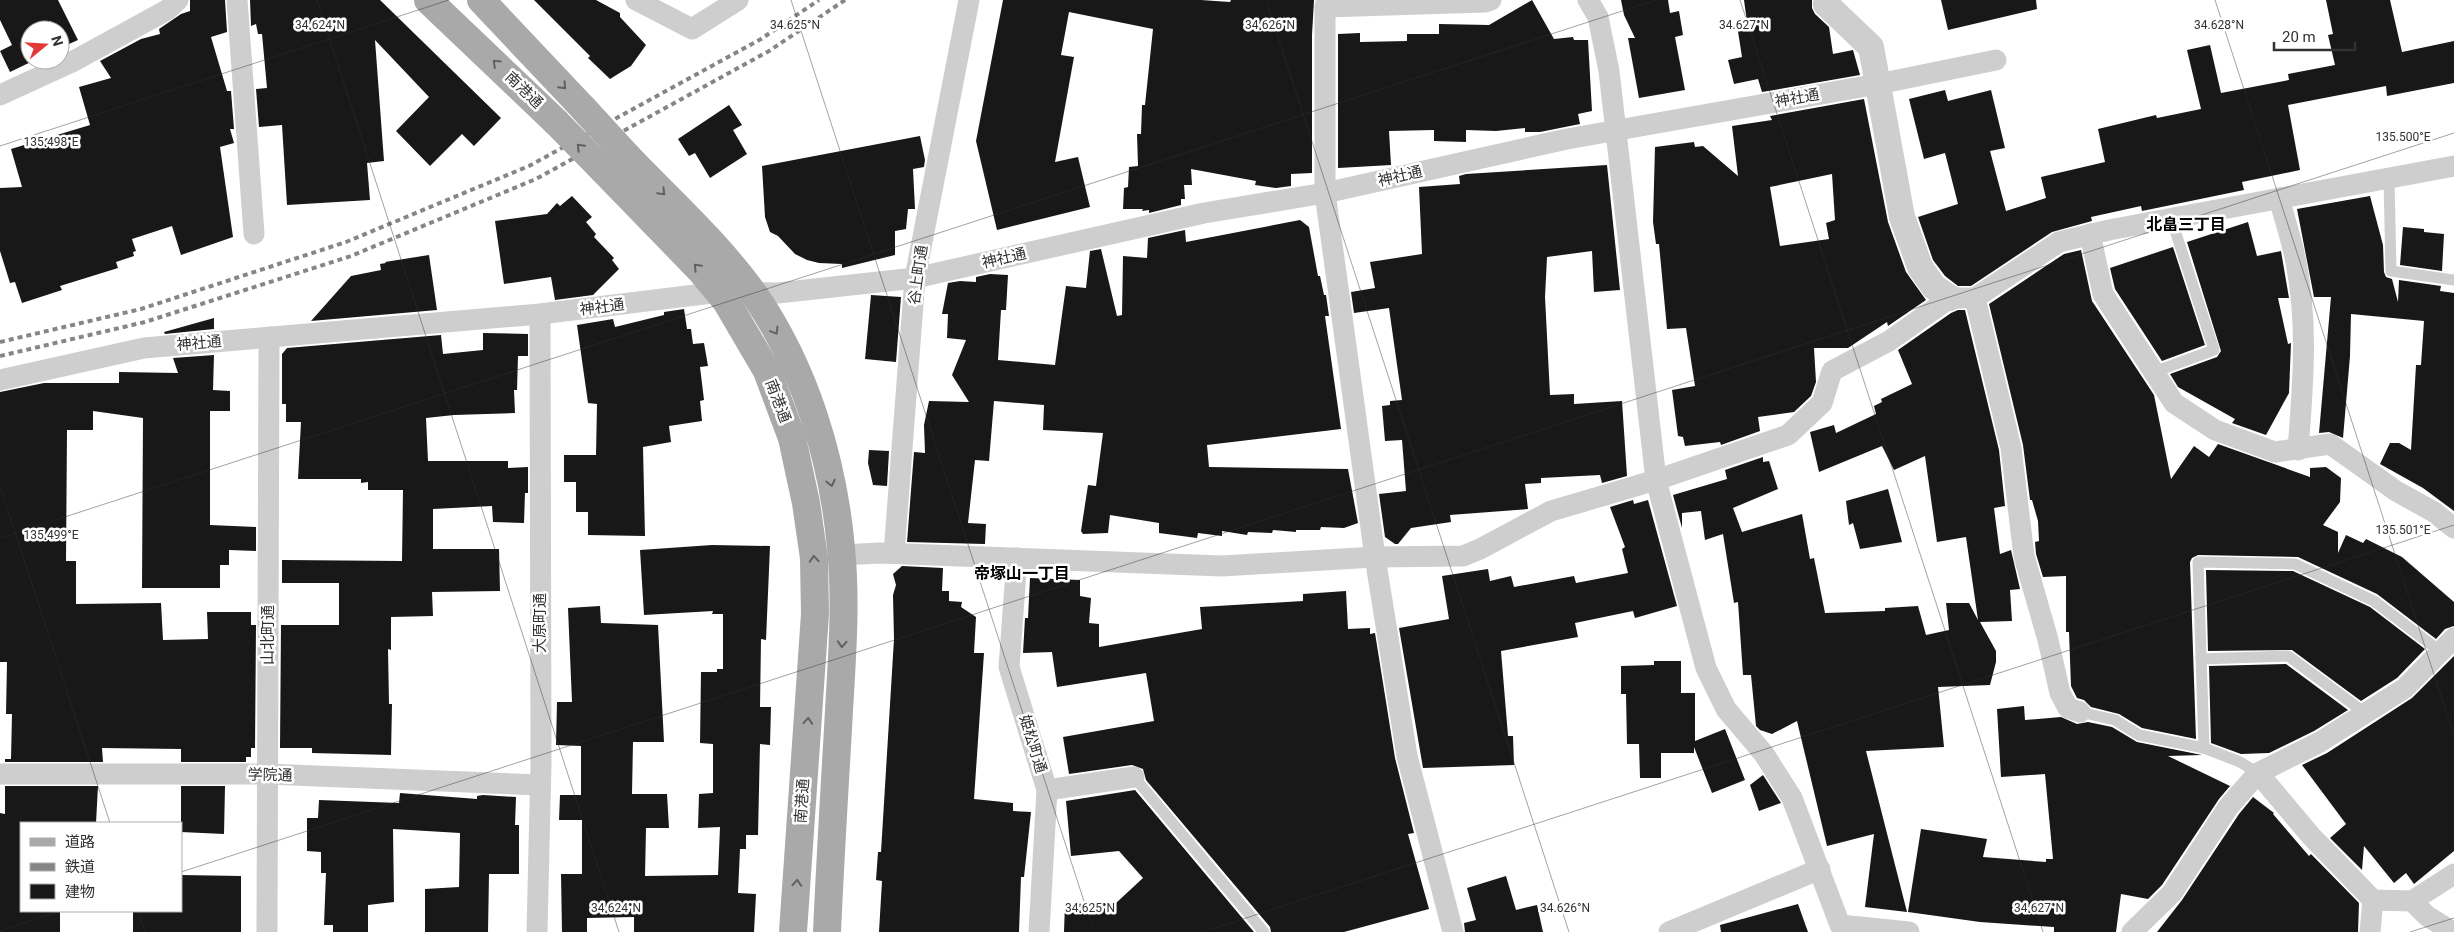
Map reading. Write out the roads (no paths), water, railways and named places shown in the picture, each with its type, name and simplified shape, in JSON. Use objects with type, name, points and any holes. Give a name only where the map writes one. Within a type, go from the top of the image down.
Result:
[{"type":"main road","name":"南港通","points":[[428,0],[556,122],[720,292],[736,315],[767,372],[792,438],[806,503],[814,558],[815,614],[793,932]]},
{"type":"main road","name":"南港通","points":[[481,0],[707,239],[753,294],[785,347],[821,439],[834,494],[841,555],[843,617],[827,932]]},
{"type":"street","points":[[0,95],[72,62],[167,10],[178,0]]},
{"type":"street","points":[[237,0],[254,234]]},
{"type":"street","points":[[636,0],[692,29],[738,0]]},
{"type":"street","name":"谷上町通","points":[[894,553],[915,278],[969,0]]},
{"type":"street","points":[[1452,932],[1407,756],[1374,557],[1325,193],[1326,3],[1485,2],[1491,0]]},
{"type":"street","points":[[1588,0],[1598,18],[1609,71],[1656,480],[1706,668],[1726,710],[1764,754],[1792,798],[1840,925],[1908,932]]},
{"type":"street","points":[[1827,0],[1826,4],[1871,46],[1902,217],[1920,267],[1934,287],[1963,298]]},
{"type":"street","name":"神社通","points":[[0,380],[144,348],[540,314],[720,292],[753,294],[915,278],[1204,213],[1325,193],[1566,139],[1878,84],[1996,60]]},
{"type":"street","points":[[841,555],[894,553],[1222,566],[1374,557],[1462,556],[1480,549],[1551,511],[1656,480],[1788,435],[1822,403],[1832,370],[1889,340],[2059,242],[2171,218],[2454,166]]},
{"type":"street","points":[[2279,198],[2295,254],[2302,303],[2304,378],[2298,450]]},
{"type":"street","points":[[2090,234],[2103,294],[2174,403],[2215,430],[2276,452],[2330,444],[2396,491],[2434,512],[2454,528]]},
{"type":"street","points":[[1963,298],[2011,448],[2024,556],[2048,640],[2060,693],[2068,708],[2080,712]]},
{"type":"street","name":"大原町通","points":[[537,932],[540,785],[540,314]]},
{"type":"street","name":"山北町通","points":[[267,932],[269,337]]},
{"type":"street","name":"姫松町通","points":[[1017,558],[1009,667],[1047,790],[1039,932]]},
{"type":"street","points":[[2132,932],[2172,893],[2229,806],[2258,773],[2320,742],[2405,688],[2448,645]]},
{"type":"street","points":[[2258,773],[2311,836],[2373,900],[2412,900],[2454,874]]},
{"type":"street","name":"学院通","points":[[0,774],[267,774],[540,785]]},
{"type":"street","points":[[1047,790],[1134,777]]},
{"type":"street","points":[[1669,932],[1820,869]]},
{"type":"street","points":[[2370,932],[2373,900]]},
{"type":"street","points":[[2412,900],[2427,916],[2453,932]]},
{"type":"lane","points":[[2389,178],[2391,271],[2454,280]]},
{"type":"lane","points":[[2154,372],[2214,350],[2171,218]]},
{"type":"lane","points":[[2204,748],[2198,562],[2295,564],[2374,601],[2448,645]]},
{"type":"lane","points":[[2201,659],[2288,656],[2365,713]]},
{"type":"lane","points":[[2080,712],[2115,720],[2139,735],[2204,748],[2240,762],[2258,773]]},
{"type":"lane","points":[[1134,777],[1264,932]]},
{"type":"railway","points":[[0,342],[141,309],[346,242],[529,166],[761,39],[819,0]]},
{"type":"railway","points":[[0,356],[145,322],[351,256],[536,179],[769,51],[845,0]]},
{"type":"district","name":"北畠三丁目","points":[[2186,224]]},
{"type":"district","name":"帝塚山一丁目","points":[[1022,573]]}]
